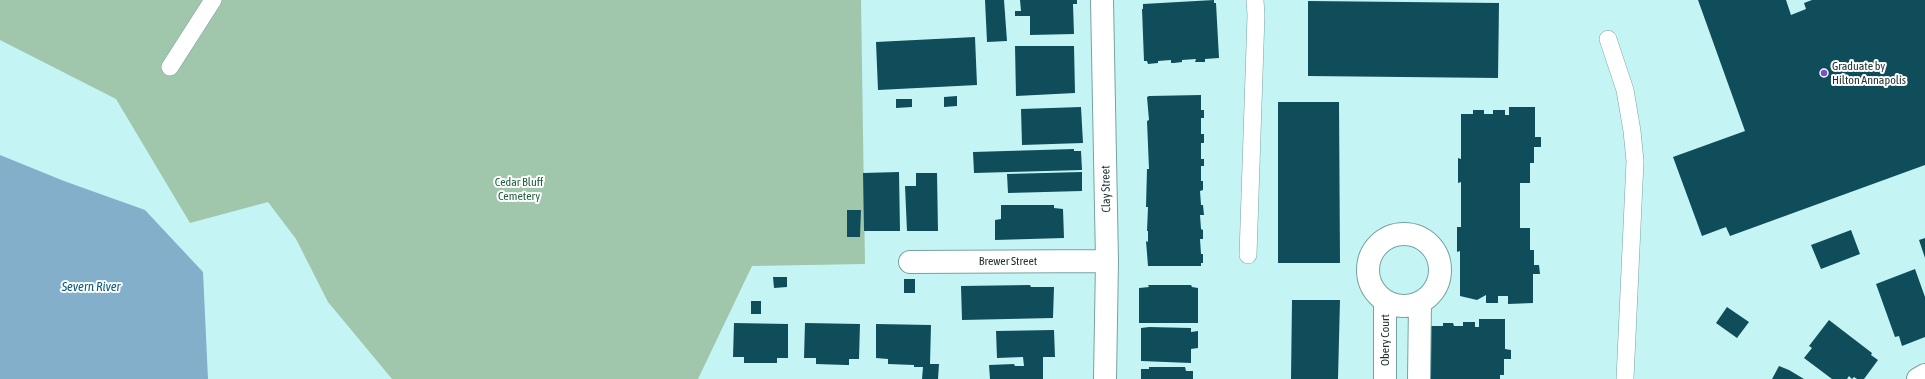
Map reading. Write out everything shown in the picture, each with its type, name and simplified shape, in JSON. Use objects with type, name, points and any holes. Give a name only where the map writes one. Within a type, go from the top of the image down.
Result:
[{"type":"street","name":"Clay Street","points":[[1102,0],[1107,261],[1105,379]]},
{"type":"street","name":"Obery Court","points":[[1406,234],[1418,236],[1428,242],[1436,251],[1440,262],[1440,275],[1437,286],[1430,296],[1420,303],[1409,306],[1396,306],[1385,301],[1376,293],[1370,283],[1368,271],[1370,259],[1375,248],[1384,240],[1394,235],[1406,234]]},
{"type":"street","name":"Brewer Street","points":[[910,262],[1107,261]]},
{"type":"street","name":"Obery Court","points":[[1385,301],[1385,379]]},
{"type":"street","points":[[1419,379],[1420,303]]},
{"type":"street","points":[[1918,379],[1925,375]]},
{"type":"lane","points":[[170,67],[213,0]]},
{"type":"lane","points":[[1248,254],[1256,15],[1255,0]]},
{"type":"lane","points":[[1608,40],[1625,90],[1632,131],[1634,161],[1625,379]]},
{"type":"green space","name":"Cedar Bluff Cemetery","points":[[0,0],[861,0],[865,264],[752,266],[698,379],[392,379],[328,302],[296,239],[268,202],[190,223],[116,99],[0,40]]},
{"type":"water","name":"Severn River","points":[[0,155],[64,181],[145,210],[203,272],[208,379],[0,379]]},
{"type":"building","points":[[985,0],[1004,0],[1007,41],[987,42]]},
{"type":"building","points":[[1020,0],[1077,0],[1077,4],[1073,4],[1074,34],[1030,35],[1030,16],[1015,16],[1015,11],[1021,11]]},
{"type":"building","points":[[1214,0],[1214,3],[1216,3],[1219,58],[1205,59],[1205,62],[1195,62],[1196,59],[1182,60],[1182,62],[1174,63],[1171,63],[1171,60],[1158,61],[1158,63],[1148,64],[1147,61],[1144,61],[1143,4]]},
{"type":"building","name":"Graduate by Hilton Annapolis","points":[[1698,0],[1786,0],[1791,15],[1806,9],[1804,3],[1812,0],[1925,0],[1925,165],[1730,236],[1726,227],[1702,236],[1673,157],[1745,131]]},
{"type":"building","points":[[1308,1],[1499,3],[1498,78],[1308,76]]},
{"type":"building","points":[[975,37],[977,85],[878,90],[876,42]]},
{"type":"building","points":[[1015,46],[1074,46],[1075,93],[1016,96]]},
{"type":"building","points":[[1201,95],[1201,110],[1204,110],[1204,118],[1201,118],[1201,134],[1204,134],[1204,143],[1201,143],[1201,159],[1204,159],[1204,166],[1201,166],[1201,181],[1203,181],[1203,190],[1200,191],[1201,205],[1203,205],[1204,215],[1200,215],[1201,229],[1203,230],[1203,239],[1200,239],[1203,263],[1201,263],[1201,266],[1148,266],[1146,241],[1148,242],[1148,207],[1146,207],[1147,169],[1149,169],[1147,121],[1149,120],[1147,97]]},
{"type":"building","points":[[957,96],[957,106],[944,107],[944,97]]},
{"type":"building","points":[[896,99],[912,99],[912,107],[896,108]]},
{"type":"building","points":[[1278,102],[1339,102],[1340,263],[1278,263]]},
{"type":"building","points":[[1081,107],[1083,143],[1022,145],[1021,109]]},
{"type":"building","points":[[1509,107],[1535,107],[1535,137],[1541,137],[1541,147],[1534,147],[1534,163],[1530,163],[1530,183],[1520,183],[1520,228],[1530,228],[1530,250],[1534,250],[1534,265],[1539,265],[1540,274],[1533,274],[1533,303],[1508,304],[1508,296],[1498,296],[1498,303],[1486,303],[1486,295],[1477,300],[1460,296],[1460,251],[1457,252],[1457,227],[1461,227],[1461,182],[1458,183],[1458,158],[1461,159],[1461,114],[1473,114],[1473,110],[1484,110],[1484,114],[1493,114],[1493,110],[1505,110],[1505,115],[1509,115]]},
{"type":"building","points":[[1074,149],[1074,151],[1081,151],[1082,170],[974,173],[973,152]]},
{"type":"building","points":[[899,172],[900,231],[864,231],[863,173]]},
{"type":"building","points":[[1082,172],[1082,191],[1008,193],[1007,174]]},
{"type":"building","points":[[916,173],[937,173],[938,231],[907,231],[905,186],[916,186]]},
{"type":"building","points":[[1001,205],[1054,205],[1054,208],[1063,209],[1064,238],[995,240],[995,220],[1001,219]]},
{"type":"building","points":[[847,210],[861,210],[860,237],[847,237]]},
{"type":"building","points":[[1851,230],[1860,254],[1821,269],[1811,245]]},
{"type":"building","points":[[1925,238],[1925,258],[1919,240]]},
{"type":"building","points":[[1915,269],[1925,297],[1925,337],[1902,346],[1899,336],[1895,337],[1876,284]]},
{"type":"building","points":[[773,277],[787,277],[787,287],[774,288]]},
{"type":"building","points":[[904,279],[915,279],[915,293],[904,293]]},
{"type":"building","points":[[1030,285],[1031,287],[1054,287],[1053,318],[962,320],[961,286]]},
{"type":"building","points":[[1148,285],[1191,285],[1192,287],[1198,288],[1198,323],[1139,323],[1139,288],[1149,287]]},
{"type":"building","points":[[1292,300],[1340,300],[1338,379],[1291,379]]},
{"type":"building","points":[[751,301],[761,301],[761,314],[751,314]]},
{"type":"building","points":[[1727,307],[1749,322],[1737,338],[1716,323]]},
{"type":"building","points":[[1479,319],[1505,319],[1505,349],[1511,350],[1511,359],[1504,359],[1504,375],[1500,375],[1500,379],[1428,379],[1428,371],[1431,370],[1431,326],[1443,326],[1443,323],[1453,323],[1454,326],[1463,326],[1463,322],[1475,322],[1475,327],[1479,327]]},
{"type":"building","points":[[1829,320],[1872,353],[1871,355],[1878,360],[1864,379],[1857,379],[1854,377],[1852,379],[1849,376],[1847,379],[1832,379],[1804,358],[1812,348],[1809,346]]},
{"type":"building","points":[[734,323],[788,324],[788,358],[777,358],[777,363],[744,363],[744,357],[733,357]]},
{"type":"building","points":[[805,323],[860,324],[859,359],[849,359],[849,365],[846,365],[816,364],[816,358],[804,358]]},
{"type":"building","points":[[876,324],[931,325],[930,364],[939,364],[938,379],[922,379],[923,367],[914,367],[914,365],[888,364],[888,359],[876,358]]},
{"type":"building","points":[[1141,328],[1191,328],[1191,332],[1198,331],[1198,348],[1191,349],[1191,363],[1141,361]]},
{"type":"building","points":[[1054,330],[1055,357],[1043,357],[1043,379],[990,379],[989,365],[1014,364],[1015,366],[1024,366],[1023,357],[997,358],[996,331]]},
{"type":"building","points":[[1779,366],[1789,370],[1804,379],[1772,379]]},
{"type":"building","points":[[1149,367],[1185,367],[1186,371],[1193,371],[1193,379],[1141,379],[1141,369],[1149,369]]},
{"type":"place","name":"Graduate by Hilton Annapolis","points":[[1824,73]]}]
